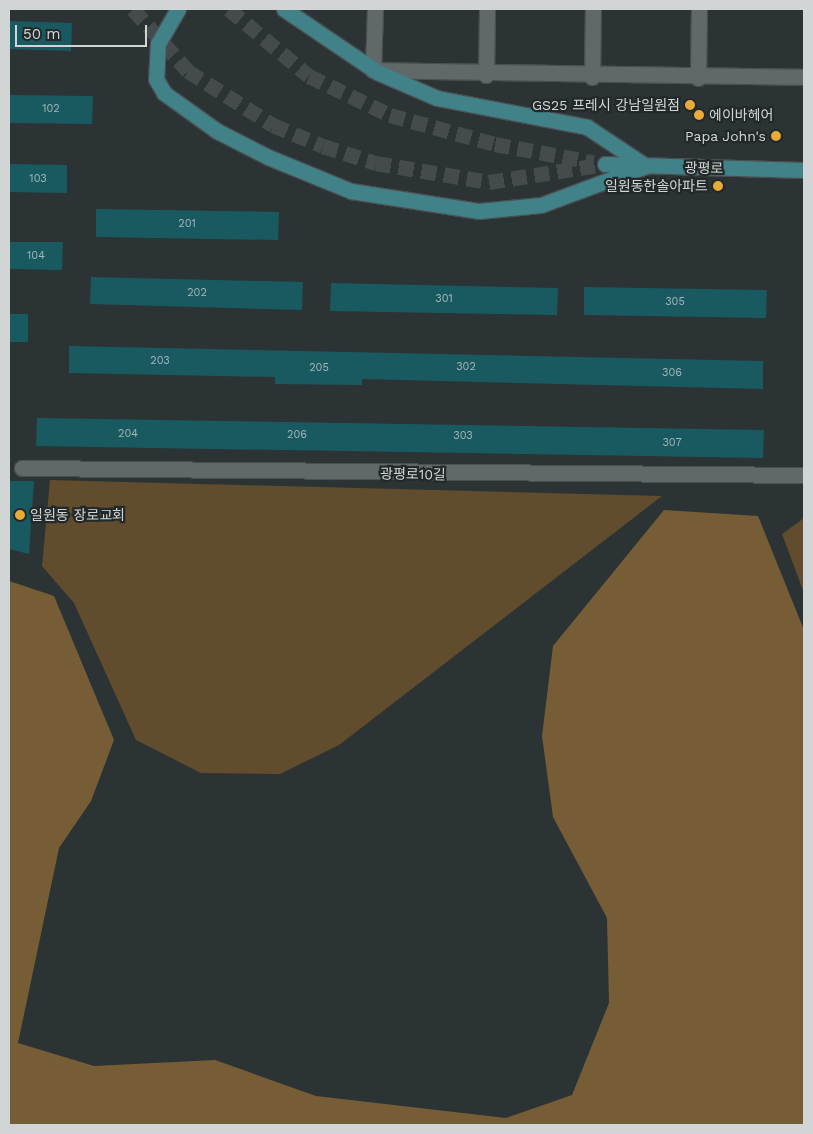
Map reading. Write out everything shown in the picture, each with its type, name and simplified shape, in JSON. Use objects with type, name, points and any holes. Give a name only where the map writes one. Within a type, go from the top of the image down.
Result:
[{"type":"main road","points":[[178,9],[158,43],[156,79],[164,93],[217,131],[260,153],[351,191],[479,210],[541,205],[646,166]]},
{"type":"main road","points":[[284,9],[376,72],[437,98],[587,127],[646,166]]},
{"type":"main road","name":"광평로","points":[[605,164],[804,170]]},
{"type":"street","points":[[375,9],[374,70],[592,77],[804,77]]},
{"type":"street","points":[[486,75],[487,9]]},
{"type":"street","points":[[592,77],[593,9]]},
{"type":"street","points":[[698,78],[699,9]]},
{"type":"street","name":"광평로10길","points":[[22,468],[804,475]]},
{"type":"shaded area","points":[[50,480],[662,496],[339,745],[280,774],[201,773],[136,740],[74,603],[42,566]]},
{"type":"shaded area","points":[[664,510],[758,516],[804,630],[804,1125],[9,1125],[9,581],[54,596],[114,740],[91,801],[59,848],[18,1043],[94,1066],[215,1060],[316,1096],[506,1118],[572,1095],[609,1003],[607,918],[553,817],[542,736],[553,646]]},
{"type":"shaded area","points":[[804,518],[804,593],[782,534]]},
{"type":"building","points":[[9,21],[72,23],[71,51],[9,49]]},
{"type":"building","points":[[9,95],[93,96],[92,124],[9,123]]},
{"type":"building","points":[[9,164],[67,165],[67,193],[9,192]]},
{"type":"building","points":[[96,209],[279,212],[278,240],[96,237]]},
{"type":"building","points":[[9,242],[63,242],[62,270],[9,269]]},
{"type":"building","points":[[91,277],[303,282],[302,310],[90,304]]},
{"type":"building","points":[[331,283],[558,288],[557,315],[330,311]]},
{"type":"building","points":[[584,287],[767,290],[766,318],[584,315]]},
{"type":"building","points":[[9,314],[28,314],[28,342],[9,342]]},
{"type":"building","points":[[69,346],[763,361],[763,389],[362,379],[362,385],[275,384],[275,377],[69,373]]},
{"type":"building","points":[[37,418],[764,430],[763,458],[36,446]]},
{"type":"building","name":"일원동 장로교회","points":[[9,481],[34,481],[29,554],[9,549]]},
{"type":"tunnel","points":[[133,9],[188,71],[273,125],[323,146],[376,163],[489,182],[605,164]]},
{"type":"tunnel","points":[[229,9],[309,76],[390,115],[495,144],[593,162]]},
{"type":"place","name":"GS25 프레시 강남일원점","points":[[690,105]]},
{"type":"place","name":"에이바헤어","points":[[699,115]]},
{"type":"place","name":"Papa John's","points":[[776,136]]},
{"type":"place","name":"일원동한솔아파트","points":[[718,186]]},
{"type":"place","name":"일원동 장로교회","points":[[20,515]]}]
